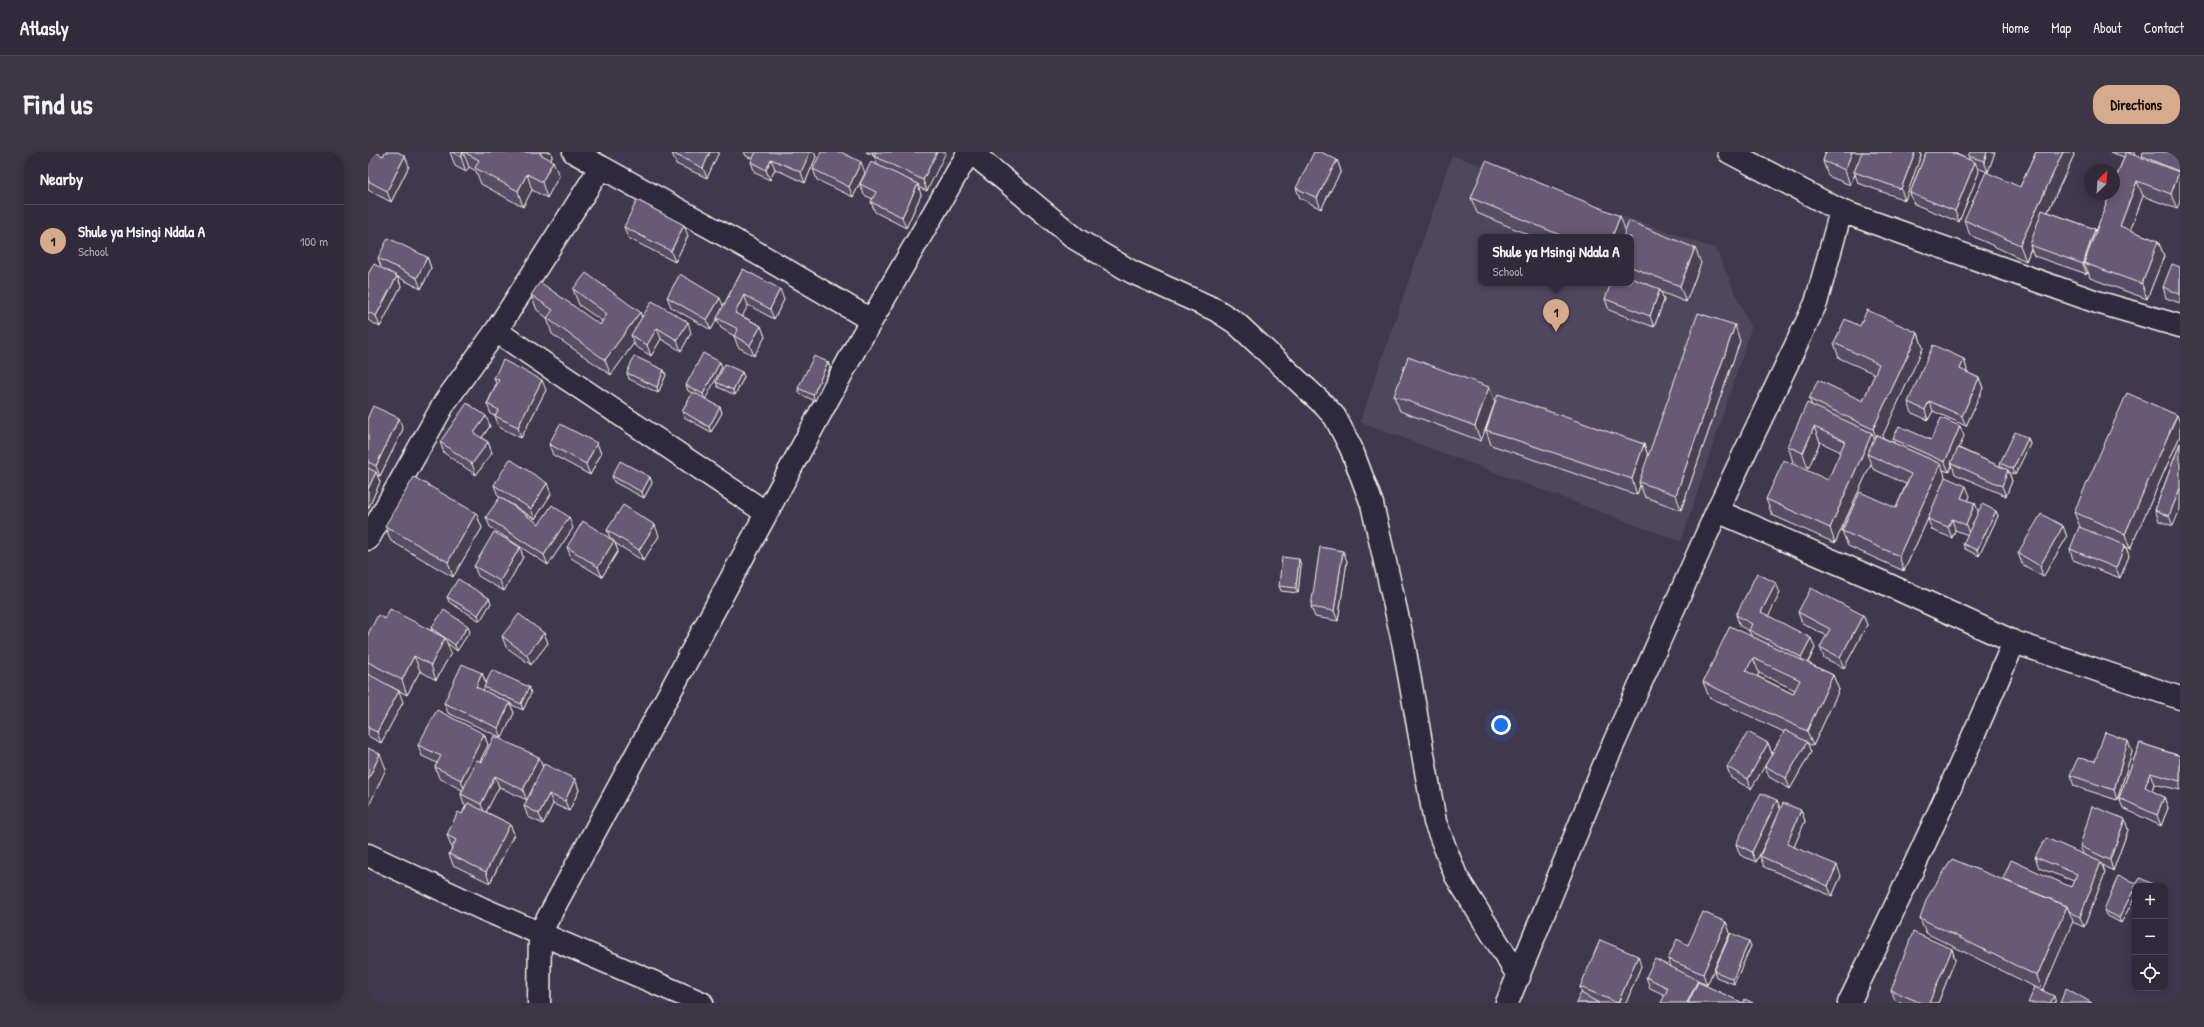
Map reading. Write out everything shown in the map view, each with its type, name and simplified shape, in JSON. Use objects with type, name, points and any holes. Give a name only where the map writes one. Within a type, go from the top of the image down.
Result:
[{"type":"street","points":[[574,152],[757,253],[871,320]]},
{"type":"street","points":[[539,1003],[540,933],[765,512],[871,320],[970,152],[1076,239],[1132,272],[1216,310],[1236,323],[1335,417],[1351,448],[1372,504],[1404,646],[1435,822],[1456,876],[1519,977]]},
{"type":"street","points":[[1729,152],[1841,211],[2097,302],[2180,326]]},
{"type":"street","points":[[368,539],[445,402],[496,331],[601,167]]},
{"type":"street","points":[[1507,1003],[1519,977],[1605,763],[1717,512],[1816,303],[1841,211]]},
{"type":"street","points":[[496,331],[765,512]]},
{"type":"street","points":[[1717,512],[1882,582],[2014,642],[2180,698]]},
{"type":"street","points":[[1848,1003],[1915,865],[2014,642]]},
{"type":"street","points":[[368,855],[540,933],[702,1003]]},
{"type":"shaded area","points":[[1452,155],[1716,249],[1751,329],[1681,542],[1360,422]]},
{"type":"building","points":[[368,152],[375,152],[383,156],[385,152],[398,152],[405,156],[387,191],[368,181]]},
{"type":"building","points":[[452,152],[463,152],[461,157]]},
{"type":"building","points":[[464,152],[541,152],[540,154],[553,161],[542,182],[527,174],[518,191],[475,168],[479,160]]},
{"type":"building","points":[[672,152],[710,152],[703,168]]},
{"type":"building","points":[[756,152],[810,152],[801,172],[771,159],[766,170],[751,162]]},
{"type":"building","points":[[821,152],[841,152],[861,162],[849,187],[813,169]]},
{"type":"building","points":[[876,152],[937,152],[923,180],[874,156]]},
{"type":"building","points":[[1314,152],[1321,152],[1337,160],[1317,198],[1296,188]]},
{"type":"building","points":[[1826,152],[1852,152],[1845,170],[1823,161]]},
{"type":"building","points":[[1862,152],[1915,152],[1901,189],[1854,172]]},
{"type":"building","points":[[1926,152],[1950,152],[1975,162],[1955,211],[1910,193]]},
{"type":"building","points":[[1970,152],[1987,152],[1984,161],[1968,156]]},
{"type":"building","points":[[2036,152],[2063,152],[2020,245],[1964,220],[1986,172],[2020,187]]},
{"type":"building","points":[[2126,152],[2179,172],[2171,194],[2137,181],[2120,226],[2158,241],[2142,284],[2084,263],[2108,200],[2120,200],[2120,168]]},
{"type":"building","points":[[2143,152],[2180,153],[2180,166],[2178,171],[2142,156]]},
{"type":"building","points":[[1486,161],[1620,216],[1613,234],[1558,234],[1471,198]]},
{"type":"building","points":[[871,162],[918,184],[902,217],[871,202],[876,192],[860,184]]},
{"type":"building","points":[[637,200],[684,225],[671,251],[624,227]]},
{"type":"building","points":[[2042,210],[2095,229],[2083,264],[2030,245]]},
{"type":"building","points":[[1629,221],[1695,248],[1680,286],[1634,268],[1634,234],[1624,234]]},
{"type":"building","points":[[388,238],[427,257],[417,278],[378,258]]},
{"type":"building","points":[[374,264],[397,276],[376,316],[368,312],[368,274]]},
{"type":"building","points":[[2172,264],[2180,267],[2180,294],[2163,287]]},
{"type":"building","points":[[743,269],[780,289],[770,309],[744,295],[735,313],[761,326],[750,345],[734,336],[738,329],[717,318]]},
{"type":"building","points":[[586,273],[640,312],[605,360],[547,318],[553,310],[531,295],[540,282],[600,325],[607,314],[573,289]]},
{"type":"building","points":[[680,274],[720,298],[707,320],[667,297]]},
{"type":"building","points":[[1634,279],[1660,289],[1650,316],[1605,299],[1610,286],[1634,286]]},
{"type":"building","points":[[652,301],[688,322],[677,340],[657,328],[647,345],[631,335]]},
{"type":"building","points":[[1867,310],[1918,333],[1873,429],[1809,399],[1818,380],[1863,401],[1879,364],[1834,343],[1845,319],[1860,326]]},
{"type":"building","points":[[1698,313],[1735,325],[1676,495],[1639,482]]},
{"type":"building","points":[[1933,345],[1964,359],[1960,369],[1979,378],[1962,416],[1929,401],[1925,410],[1908,402]]},
{"type":"building","points":[[703,353],[720,362],[703,394],[686,385]]},
{"type":"building","points":[[634,356],[664,370],[657,387],[627,373]]},
{"type":"building","points":[[814,356],[828,362],[813,395],[798,388]]},
{"type":"building","points":[[1408,357],[1489,387],[1475,426],[1394,396]]},
{"type":"building","points":[[503,360],[542,380],[518,427],[495,416],[499,410],[487,404],[499,380],[494,378]]},
{"type":"building","points":[[725,364],[742,372],[733,390],[716,382]]},
{"type":"building","points":[[693,392],[720,407],[709,427],[682,411]]},
{"type":"building","points":[[2127,393],[2177,415],[2125,534],[2074,512]]},
{"type":"building","points":[[1498,394],[1644,444],[1632,479],[1486,430]]},
{"type":"building","points":[[467,403],[486,416],[474,433],[488,442],[472,464],[440,442]]},
{"type":"building","points":[[1807,403],[1872,433],[1830,528],[1766,499],[1784,460],[1828,480],[1845,441],[1814,427],[1803,453],[1788,446]]},
{"type":"building","points":[[373,406],[399,418],[376,466],[368,462],[368,417]]},
{"type":"building","points":[[1941,418],[1960,426],[1945,462],[1893,439],[1899,426],[1931,440]]},
{"type":"building","points":[[560,424],[597,443],[586,464],[549,444]]},
{"type":"building","points":[[2015,432],[2028,438],[2013,469],[2000,463]]},
{"type":"building","points":[[1876,435],[1941,464],[1899,556],[1842,531],[1860,492],[1896,508],[1911,474],[1867,454]]},
{"type":"building","points":[[2180,443],[2180,488],[2169,516],[2155,510]]},
{"type":"building","points":[[1958,448],[2008,470],[2002,486],[1951,463]]},
{"type":"building","points":[[510,459],[547,483],[531,509],[494,485]]},
{"type":"building","points":[[620,461],[650,477],[642,492],[612,476]]},
{"type":"building","points":[[368,468],[376,472],[368,489]]},
{"type":"building","points":[[414,477],[476,513],[448,562],[385,526]]},
{"type":"building","points":[[1945,477],[1966,486],[1961,498],[1975,503],[1966,525],[1952,519],[1948,527],[1928,519]]},
{"type":"building","points":[[500,497],[539,524],[552,505],[569,517],[544,555],[486,517]]},
{"type":"building","points":[[1982,504],[1996,511],[1977,550],[1963,544]]},
{"type":"building","points":[[623,505],[655,525],[639,550],[607,530]]},
{"type":"building","points":[[2041,514],[2063,526],[2040,566],[2018,553]]},
{"type":"building","points":[[583,521],[614,541],[598,567],[567,547]]},
{"type":"building","points":[[2079,527],[2125,545],[2116,568],[2070,549]]},
{"type":"building","points":[[494,532],[520,547],[500,581],[474,566]]},
{"type":"building","points":[[1320,547],[1343,551],[1334,611],[1311,607]]},
{"type":"building","points":[[1282,557],[1299,559],[1296,588],[1279,586]]},
{"type":"building","points":[[1757,573],[1776,583],[1761,612],[1811,638],[1801,657],[1749,630],[1752,624],[1736,615]]},
{"type":"building","points":[[458,579],[489,598],[478,615],[447,597]]},
{"type":"building","points":[[1811,588],[1863,615],[1840,658],[1820,647],[1830,629],[1798,612]]},
{"type":"building","points":[[390,609],[445,638],[431,665],[414,656],[402,680],[368,662],[368,634],[378,615],[385,619]]},
{"type":"building","points":[[444,610],[468,626],[455,645],[431,628]]},
{"type":"building","points":[[519,614],[544,633],[527,655],[502,636]]},
{"type":"building","points":[[1730,626],[1833,675],[1807,731],[1703,682]],"holes":[[[1753,658],[1800,680],[1793,694],[1746,671]]]},
{"type":"building","points":[[462,664],[482,673],[476,687],[510,703],[498,728],[444,703]]},
{"type":"building","points":[[492,670],[529,687],[521,704],[484,687]]},
{"type":"building","points":[[368,674],[399,691],[377,732],[368,728]]},
{"type":"building","points":[[437,710],[484,734],[461,780],[435,767],[441,756],[418,745]]},
{"type":"building","points":[[1785,730],[1807,742],[1786,778],[1765,766]]},
{"type":"building","points":[[1748,732],[1768,743],[1748,779],[1727,767]]},
{"type":"building","points":[[2105,732],[2128,741],[2114,790],[2070,775],[2078,758],[2095,761]]},
{"type":"building","points":[[494,736],[539,757],[523,790],[495,776],[481,804],[461,794],[477,760],[482,762]]},
{"type":"building","points":[[2140,743],[2180,756],[2180,781],[2150,773],[2145,787],[2164,797],[2157,815],[2119,798]]},
{"type":"building","points":[[368,748],[380,754],[368,780]]},
{"type":"building","points":[[544,764],[575,779],[565,801],[549,794],[539,814],[524,806]]},
{"type":"building","points":[[1761,793],[1777,800],[1752,852],[1736,844]]},
{"type":"building","points":[[468,803],[510,824],[486,872],[449,854],[456,840],[447,835],[458,812],[462,814]]},
{"type":"building","points":[[1783,803],[1801,810],[1787,844],[1837,865],[1828,886],[1760,856]]},
{"type":"building","points":[[2092,806],[2125,819],[2110,860],[2080,846]]},
{"type":"building","points":[[2046,838],[2101,862],[2080,917],[2069,911],[2067,906],[2003,879],[2011,860],[2071,887],[2077,874],[2035,857]]},
{"type":"building","points":[[1952,859],[2067,906],[2037,976],[1920,918],[1927,898]]},
{"type":"building","points":[[2118,876],[2137,883],[2132,883],[2132,893],[2119,918],[2104,910]]},
{"type":"building","points":[[2140,878],[2151,883],[2137,883]]},
{"type":"building","points":[[1703,912],[1726,922],[1703,974],[1668,959],[1677,939],[1688,945]]},
{"type":"building","points":[[1913,932],[1952,949],[1929,1003],[1921,1003],[1891,990]]},
{"type":"building","points":[[1731,933],[1749,941],[1733,979],[1714,971]]},
{"type":"building","points":[[1600,940],[1638,956],[1618,1003],[1580,987]]},
{"type":"building","points":[[1655,959],[1698,980],[1687,1003],[1661,1003],[1668,988],[1646,977]]},
{"type":"building","points":[[1698,982],[1743,1003],[1688,1003]]},
{"type":"building","points":[[2035,987],[2054,996],[2050,1003],[2028,1003]]},
{"type":"building","points":[[2066,988],[2092,1003],[2060,1003]]},
{"type":"building","points":[[1581,993],[1599,1003],[1576,1003]]},
{"type":"building","points":[[1745,999],[1753,1003],[1743,1003]]},
{"type":"place","name":"Shule ya Msingi Ndala A","points":[[1556,332]]}]
